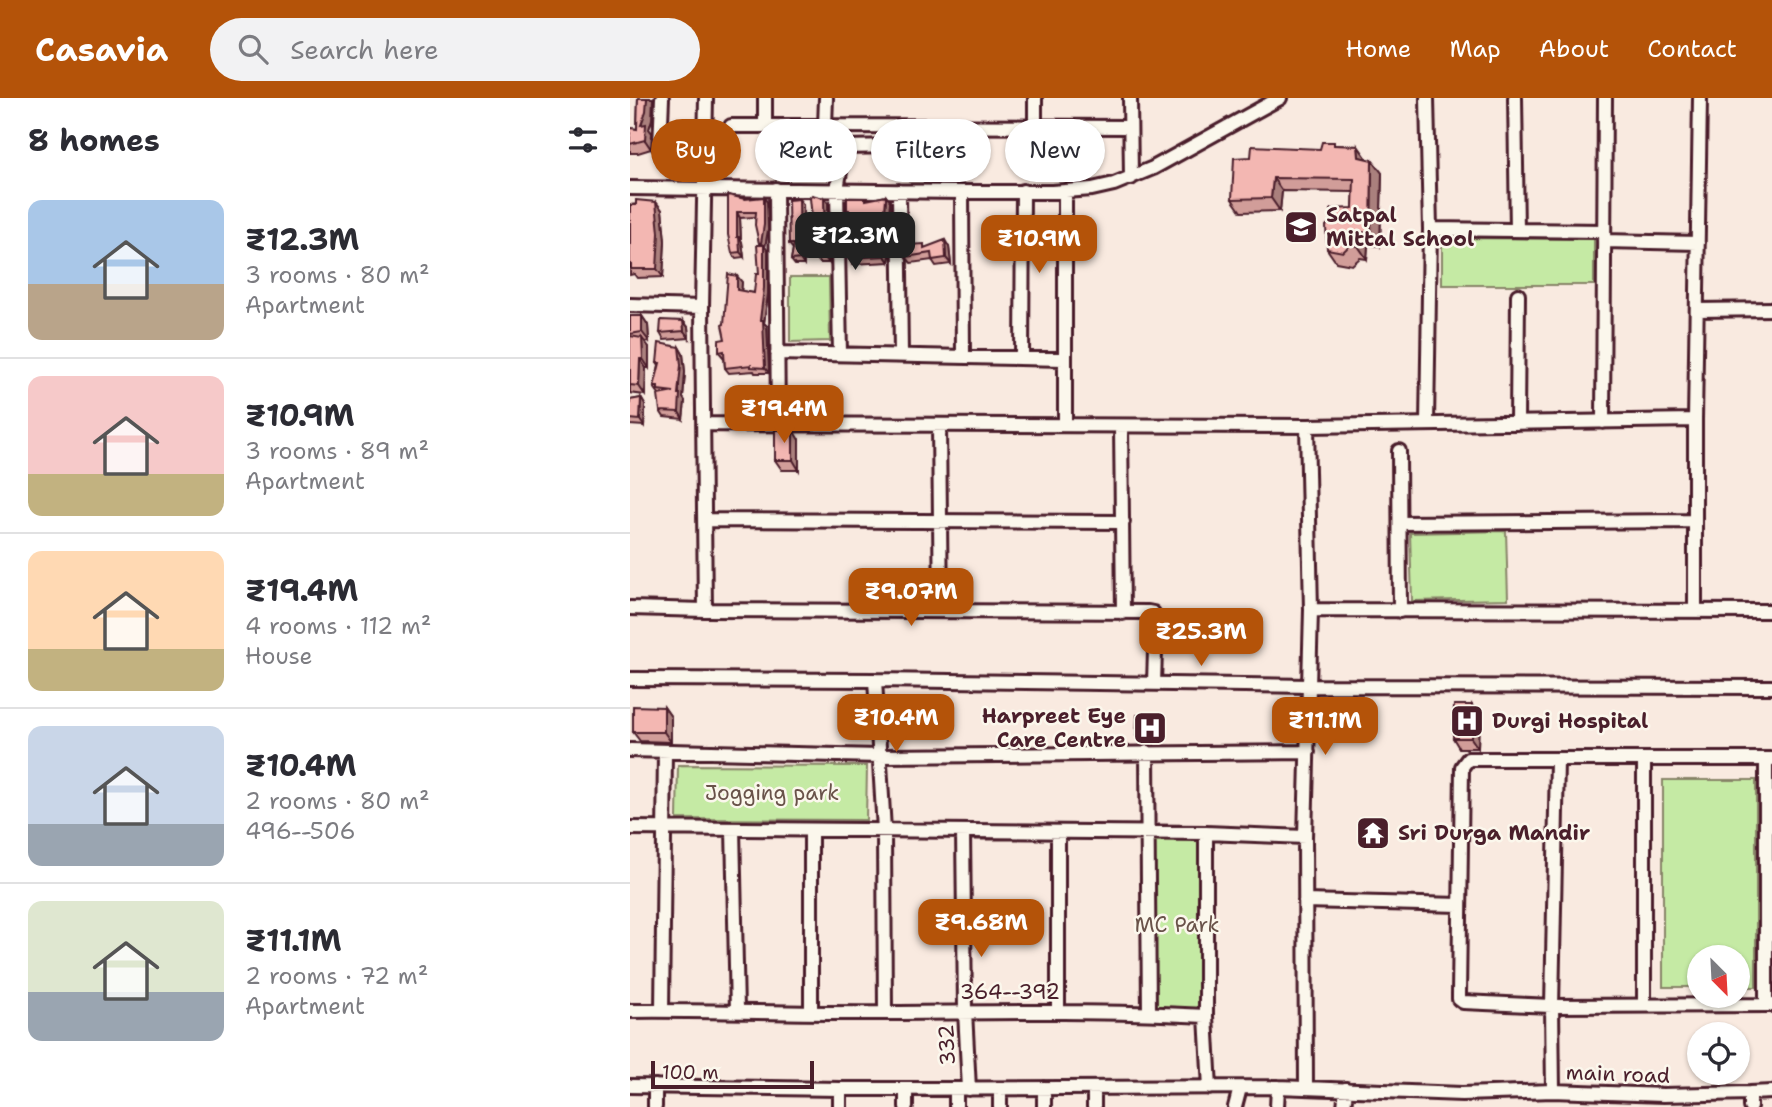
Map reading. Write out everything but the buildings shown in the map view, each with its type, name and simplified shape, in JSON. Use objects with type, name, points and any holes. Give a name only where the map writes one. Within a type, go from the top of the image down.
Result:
[{"type":"street","points":[[661,119],[662,98]]},
{"type":"street","points":[[705,98],[702,307],[705,610]]},
{"type":"street","points":[[765,98],[765,119]]},
{"type":"street","points":[[825,119],[826,98]]},
{"type":"street","points":[[1035,98],[1035,119]]},
{"type":"street","points":[[1129,98],[1131,178]]},
{"type":"street","points":[[630,188],[962,192],[1092,189],[1131,178],[1153,168],[1280,98]]},
{"type":"street","points":[[1427,98],[1430,229],[1427,425]]},
{"type":"street","points":[[1515,98],[1517,230]]},
{"type":"street","points":[[1603,422],[1605,98]]},
{"type":"street","points":[[1695,611],[1700,98]]},
{"type":"street","points":[[1105,126],[1129,127]]},
{"type":"street","points":[[840,354],[838,190],[844,147],[871,146]]},
{"type":"street","points":[[776,189],[778,423]]},
{"type":"street","points":[[899,191],[901,355]]},
{"type":"street","points":[[1022,358],[1023,191]]},
{"type":"street","points":[[1065,191],[1065,425]]},
{"type":"street","points":[[962,192],[963,357]]},
{"type":"street","points":[[1430,229],[1517,230],[1698,243]]},
{"type":"street","points":[[1517,423],[1518,295]]},
{"type":"street","points":[[630,305],[702,307]]},
{"type":"street","points":[[1697,310],[1772,309]]},
{"type":"street","points":[[777,353],[1064,359]]},
{"type":"street","points":[[703,424],[1307,426],[1695,420]]},
{"type":"street","points":[[939,426],[941,611]]},
{"type":"street","points":[[1121,426],[1123,613]]},
{"type":"street","points":[[1306,1088],[1305,837],[1311,610],[1307,426]]},
{"type":"street","points":[[1399,451],[1400,611]]},
{"type":"street","points":[[705,520],[1123,522]]},
{"type":"street","points":[[1400,523],[1695,520]]},
{"type":"street","points":[[630,608],[1148,612],[1153,613],[1156,619],[1154,683]]},
{"type":"street","points":[[1311,610],[1772,611]]},
{"type":"street","points":[[630,679],[1310,686],[1772,687]]},
{"type":"street","points":[[875,680],[884,830],[886,1013]]},
{"type":"street","points":[[630,750],[880,756],[1308,752]]},
{"type":"street","points":[[662,1011],[665,751]]},
{"type":"street","points":[[1147,752],[1149,1013]]},
{"type":"street","points":[[1473,758],[1557,761],[1769,759],[1769,1004],[1552,1006],[1467,1003],[1460,999],[1464,763],[1473,758]]},
{"type":"street","points":[[1644,760],[1644,1005]]},
{"type":"street","points":[[1553,1091],[1557,761]]},
{"type":"street","points":[[630,828],[1206,833],[1305,837]]},
{"type":"street","points":[[733,829],[737,1011]]},
{"type":"street","points":[[811,830],[811,1012]]},
{"type":"street","name":"332","points":[[956,1107],[963,1089],[965,1011],[963,831]]},
{"type":"street","points":[[1058,832],[1058,1012]]},
{"type":"street","points":[[1206,833],[1206,1016],[1210,1088]]},
{"type":"street","points":[[1305,901],[1460,905]]},
{"type":"street","name":"364--392","points":[[630,1011],[965,1011],[1206,1016]]},
{"type":"street","name":"main road","points":[[630,1086],[840,1089],[1278,1087],[1346,1089],[1461,1100],[1553,1091],[1663,1101],[1772,1093]]},
{"type":"street","points":[[655,1086],[655,1107]]},
{"type":"street","points":[[1278,1087],[1278,1107]]},
{"type":"street","points":[[1000,1088],[1000,1107]]},
{"type":"street","points":[[1044,1088],[1044,1107]]},
{"type":"street","points":[[1094,1088],[1094,1107]]},
{"type":"street","points":[[1236,1107],[1240,1088]]},
{"type":"street","points":[[840,1089],[840,1107]]},
{"type":"street","points":[[906,1089],[906,1107]]},
{"type":"street","points":[[1344,1107],[1346,1089]]},
{"type":"street","points":[[1750,1107],[1751,1093]]},
{"type":"green space","points":[[1442,238],[1594,239],[1594,285],[1442,285]]},
{"type":"green space","points":[[790,277],[829,277],[830,341],[790,342]]},
{"type":"green space","points":[[1506,531],[1508,599],[1412,601],[1410,533]]},
{"type":"green space","name":"Jogging park","points":[[678,765],[867,766],[866,820],[677,819]]},
{"type":"green space","points":[[1663,780],[1756,780],[1756,987],[1750,987],[1750,945],[1687,945],[1687,987],[1663,987]]},
{"type":"green space","name":"MC Park","points":[[1153,838],[1201,841],[1200,1009],[1154,1008]]},
{"type":"place","name":"Satpal Mittal School","points":[[1301,227]]},
{"type":"place","name":"Durgi Hospital","points":[[1467,721]]},
{"type":"place","name":"Harpreet Eye Care Centre","points":[[1150,728]]},
{"type":"place","name":"Sri Durga Mandir","points":[[1373,833]]}]
